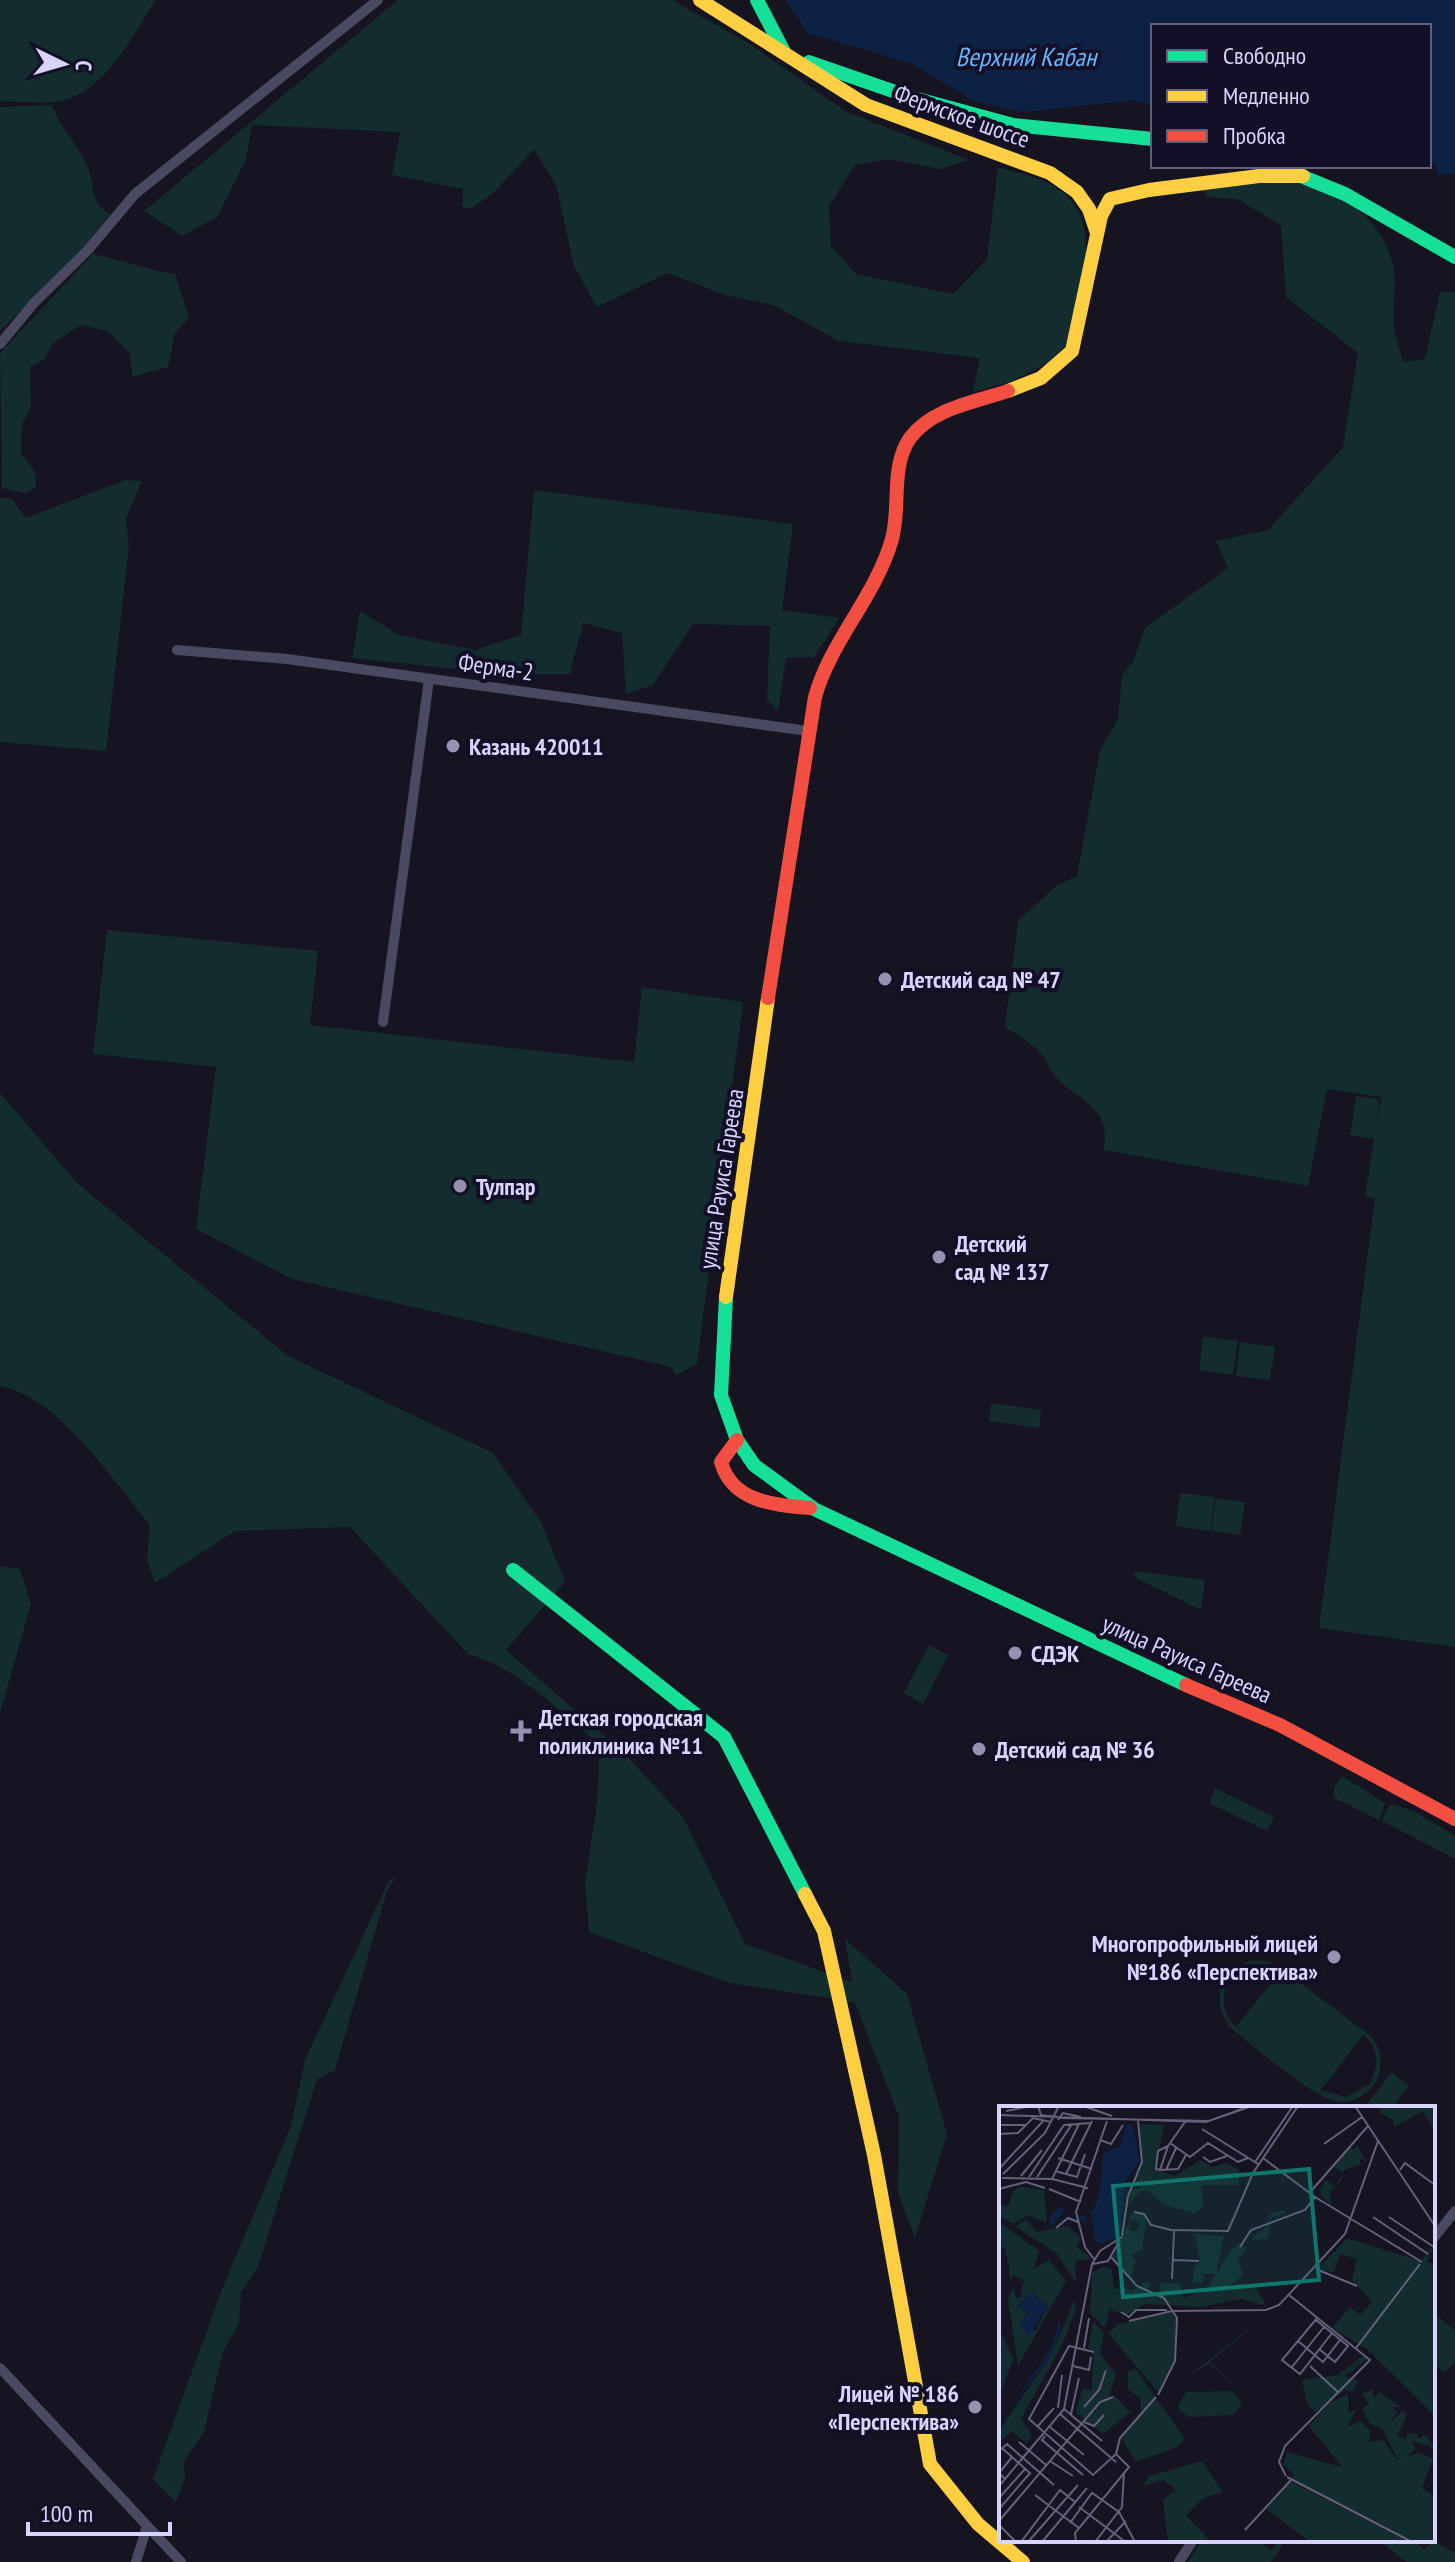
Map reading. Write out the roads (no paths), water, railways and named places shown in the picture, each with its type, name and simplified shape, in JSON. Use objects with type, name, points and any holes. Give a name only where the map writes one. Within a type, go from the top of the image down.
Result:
[{"type":"street","points":[[0,344],[135,194],[378,0]]},
{"type":"street","name":"Фермское шоссе","points":[[700,0],[787,52],[866,105],[1050,173],[1077,192],[1089,209],[1097,236]]},
{"type":"street","name":"Фермское шоссе","points":[[757,0],[787,52],[872,85],[1014,125],[1064,133],[1118,133],[1151,139]]},
{"type":"street","points":[[1271,168],[1303,176],[1345,194],[1455,257]]},
{"type":"street","name":"улица Рауиса Гареева","points":[[1303,176],[1269,172],[1216,183],[1129,192],[1110,199],[1097,236],[1072,351],[1061,367],[939,415],[921,426],[900,450],[893,534],[877,581],[821,676],[808,731],[728,1268],[721,1395],[737,1440],[754,1465],[814,1509],[1165,1676],[1280,1725],[1455,1819]]},
{"type":"street","name":"Ферма-2","points":[[177,650],[287,659],[808,731]]},
{"type":"street","points":[[383,1022],[429,679]]},
{"type":"street","points":[[737,1440],[721,1462],[722,1473],[731,1483],[762,1502],[814,1509]]},
{"type":"street","points":[[513,1570],[724,1737],[824,1931],[874,2155],[930,2464],[978,2524],[999,2542]]},
{"type":"street","points":[[1435,2236],[1455,2211]]},
{"type":"street","points":[[0,2368],[181,2562]]},
{"type":"street","points":[[136,2562],[147,2526]]},
{"type":"street","points":[[999,2542],[1023,2562]]},
{"type":"street","points":[[1179,2562],[1192,2542]]},
{"type":"water","name":"Верхний Кабан","points":[[785,0],[1455,0],[1455,173],[1438,175],[1431,161],[1431,24],[1151,24],[1151,104],[1134,100],[1024,112],[974,101],[910,63],[808,33]]},
{"type":"place","name":"Казань 420011","points":[[453,746]]},
{"type":"place","name":"Детский сад № 47","points":[[885,979]]},
{"type":"place","name":"Тулпар","points":[[460,1186]]},
{"type":"place","name":"Детский сад № 137","points":[[939,1257]]},
{"type":"place","name":"СДЭК","points":[[1015,1653]]},
{"type":"place","name":"Детская городская поликлиника №11","points":[[521,1731]]},
{"type":"place","name":"Детский сад № 36","points":[[979,1749]]},
{"type":"place","name":"Многопрофильный лицей №186 «Перспектива»","points":[[1334,1957]]},
{"type":"place","name":"Лицей № 186 «Перспектива»","points":[[975,2407]]}]
